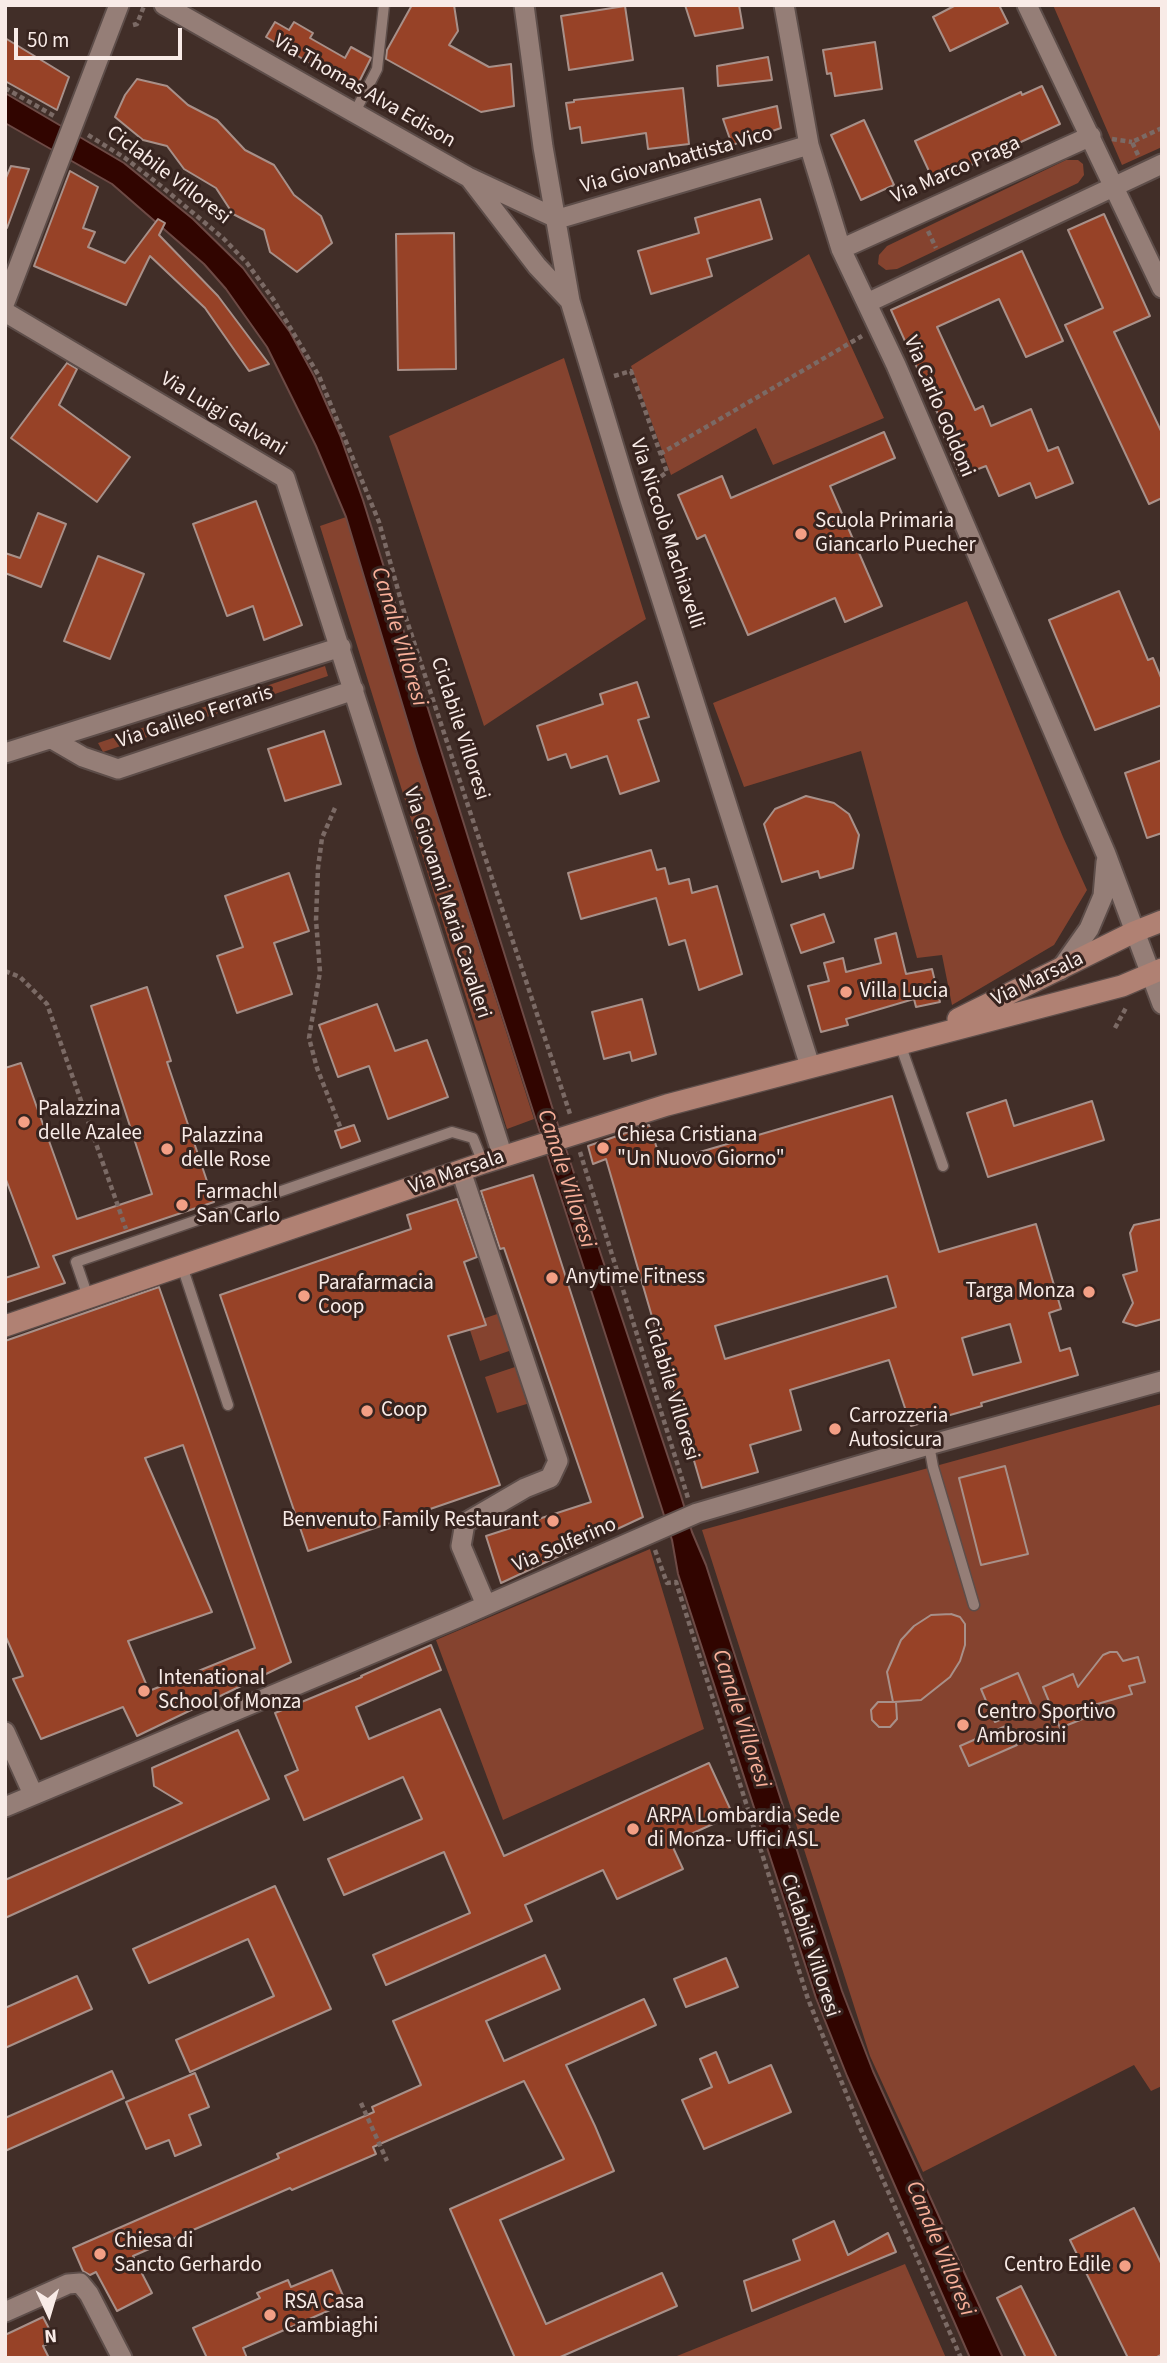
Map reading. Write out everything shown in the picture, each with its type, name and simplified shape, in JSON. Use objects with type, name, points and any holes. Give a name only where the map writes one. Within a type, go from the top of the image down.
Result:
[{"type":"street","points":[[5,302],[119,5]]},
{"type":"street","name":"Via Thomas Alva Edison","points":[[164,5],[468,177],[558,219]]},
{"type":"street","name":"Via Niccolò Machiavelli","points":[[524,5],[543,146],[558,219],[570,301],[630,500],[810,1066]]},
{"type":"street","name":"Via Carlo Goldoni","points":[[784,5],[808,145],[841,249],[878,326],[1107,854],[1134,932],[1156,971],[1162,1004]]},
{"type":"street","points":[[1027,5],[1162,288]]},
{"type":"street","name":"Via Marco Praga","points":[[841,249],[1091,136]]},
{"type":"street","name":"Via Giovanbattista Vico","points":[[558,219],[808,145]]},
{"type":"street","points":[[867,303],[1154,168]]},
{"type":"street","name":"Via Thomas Alva Edison","points":[[468,177],[537,266],[570,301]]},
{"type":"street","name":"Via Luigi Galvani","points":[[5,312],[285,478],[343,655]]},
{"type":"street","name":"Via Giovanni Maria Cavalleri","points":[[343,655],[493,1160]]},
{"type":"street","name":"Via Galileo Ferraris","points":[[5,753],[87,726],[343,655]]},
{"type":"street","name":"Via Galileo Ferraris","points":[[52,739],[83,757],[118,769],[354,690]]},
{"type":"street","name":"Via Carlo Goldoni","points":[[1060,970],[1089,929],[1103,895],[1107,854]]},
{"type":"street","name":"Via Marsala","points":[[907,1042],[1162,921]]},
{"type":"street","name":"Via Marsala","points":[[5,1326],[493,1160],[667,1105],[1122,986],[1156,971]]},
{"type":"street","points":[[461,1171],[558,1461],[550,1478],[525,1488],[465,1523],[461,1546],[486,1605]]},
{"type":"street","name":"Via Solferino","points":[[5,1807],[486,1605],[667,1526],[686,1511],[1162,1381]]},
{"type":"street","points":[[5,1732],[33,1794]]},
{"type":"street","points":[[5,2312],[68,2284],[80,2283],[89,2294],[121,2358]]},
{"type":"lane","points":[[355,112],[377,69],[384,5]]},
{"type":"lane","points":[[907,1042],[943,1166]]},
{"type":"lane","points":[[88,1297],[76,1262],[452,1132],[473,1138],[493,1160]]},
{"type":"lane","points":[[182,1266],[228,1405]]},
{"type":"lane","points":[[929,1445],[974,1605]]},
{"type":"path","name":"Ciclabile Villoresi","points":[[5,88],[125,158],[223,237],[247,263],[273,299],[319,376],[379,523],[413,641],[689,1503],[686,1511]]},
{"type":"path","points":[[1154,168],[1132,142],[1162,128]]},
{"type":"path","points":[[919,214],[944,265]]},
{"type":"path","points":[[660,454],[878,326]]},
{"type":"path","points":[[610,365],[614,378],[631,370],[667,472],[648,484],[648,491],[630,500]]},
{"type":"path","points":[[335,808],[321,838],[316,920],[320,972],[309,1038],[317,1068],[341,1129]]},
{"type":"path","points":[[5,971],[20,977],[47,1004],[122,1217]]},
{"type":"path","name":"Ciclabile Villoresi","points":[[653,1542],[667,1583],[676,1582],[808,1999],[838,2075],[961,2358]]},
{"type":"path","points":[[360,2104],[387,2161]]},
{"type":"shaded area","points":[[1053,5],[1162,5],[1162,147],[1122,165]]},
{"type":"shaded area","points":[[1066,160],[1078,160],[1083,164],[1084,175],[1078,183],[897,269],[886,270],[878,264],[879,255],[887,246]]},
{"type":"shaded area","points":[[809,254],[884,418],[773,465],[756,428],[671,475],[631,366]]},
{"type":"shaded area","points":[[564,358],[646,619],[484,726],[389,436]]},
{"type":"shaded area","points":[[346,517],[417,753],[534,1119],[507,1129],[320,526]]},
{"type":"shaded area","points":[[967,601],[1087,890],[1054,945],[952,1005],[942,955],[917,958],[861,751],[744,787],[713,703]]},
{"type":"shaded area","points":[[325,666],[328,676],[103,752],[98,743]]},
{"type":"shaded area","points":[[500,1313],[512,1350],[480,1361],[468,1324]]},
{"type":"shaded area","points":[[518,1366],[530,1403],[497,1413],[485,1377]]},
{"type":"shaded area","name":"Centro Sportivo Ambrosini","points":[[1162,1404],[1162,2086],[1151,2091],[1134,2065],[923,2172],[870,2056],[702,1530]]},
{"type":"shaded area","points":[[650,1549],[704,1729],[503,1820],[436,1640]]},
{"type":"shaded area","points":[[905,2264],[946,2358],[672,2358]]},
{"type":"water","name":"Canale Villoresi","points":[[5,93],[124,163],[193,219],[243,268],[290,332],[314,376],[340,435],[363,500],[554,1113],[692,1532],[706,1565],[842,1991],[873,2071],[1003,2358],[970,2358],[847,2076],[816,1998],[678,1574],[672,1540],[417,753],[346,517],[316,446],[267,347],[226,289],[204,264],[112,184],[5,123]]},
{"type":"building","points":[[412,5],[454,5],[458,31],[449,45],[489,67],[511,64],[514,106],[481,112],[386,59],[387,50]]},
{"type":"building","points":[[685,5],[739,5],[743,28],[695,36]]},
{"type":"building","points":[[956,5],[999,5],[1008,23],[950,51],[933,17]]},
{"type":"building","points":[[625,6],[633,60],[569,70],[561,16]]},
{"type":"building","points":[[275,22],[289,30],[294,22],[313,33],[310,38],[345,58],[351,47],[371,58],[355,90],[266,37]]},
{"type":"building","points":[[5,38],[69,77],[57,110],[5,81]]},
{"type":"building","points":[[875,42],[882,89],[835,96],[831,73],[827,74],[823,50]]},
{"type":"building","points":[[768,57],[772,80],[718,86],[717,66]]},
{"type":"building","points":[[137,79],[167,86],[188,105],[217,120],[245,150],[274,165],[294,195],[321,216],[332,243],[297,272],[270,252],[264,230],[233,214],[216,188],[184,169],[167,146],[143,140],[115,117],[125,95]]},
{"type":"building","points":[[1042,86],[1060,124],[934,182],[915,141],[1021,92],[1022,95]]},
{"type":"building","points":[[683,88],[689,144],[648,149],[646,133],[582,143],[580,127],[570,129],[566,103],[574,100]]},
{"type":"building","points":[[777,106],[781,128],[732,145],[723,119]]},
{"type":"building","points":[[864,120],[894,185],[861,200],[831,135]]},
{"type":"building","points":[[11,166],[29,169],[5,228],[5,180]]},
{"type":"building","points":[[70,171],[98,187],[83,228],[95,232],[88,247],[125,263],[158,219],[165,223],[159,235],[218,296],[269,364],[249,371],[205,308],[150,256],[126,305],[34,266]]},
{"type":"building","points":[[760,199],[772,239],[707,259],[712,276],[651,294],[638,251],[699,233],[695,218]]},
{"type":"building","points":[[1104,214],[1150,316],[1114,332],[1162,433],[1162,498],[1149,504],[1065,325],[1103,308],[1068,230]]},
{"type":"building","points":[[454,233],[456,369],[398,370],[396,234]]},
{"type":"building","points":[[1022,251],[1063,341],[1026,357],[999,299],[937,327],[975,410],[983,406],[991,426],[1031,409],[1048,451],[1058,447],[1073,483],[1036,498],[1030,483],[999,496],[986,466],[960,476],[939,424],[942,423],[891,310]]},
{"type":"building","points":[[67,363],[77,369],[59,405],[130,457],[97,502],[11,438]]},
{"type":"building","points":[[884,432],[895,458],[830,486],[882,606],[845,622],[835,598],[748,635],[705,535],[697,539],[678,495],[722,476],[731,498]]},
{"type":"building","points":[[256,501],[302,625],[264,640],[253,606],[227,616],[193,524]]},
{"type":"building","points":[[38,513],[66,524],[41,587],[5,573],[5,553],[20,558]]},
{"type":"building","points":[[98,556],[144,574],[110,659],[64,641]]},
{"type":"building","points":[[1119,591],[1148,660],[1153,658],[1162,680],[1162,705],[1095,730],[1049,620]]},
{"type":"building","points":[[637,682],[649,717],[638,720],[659,781],[620,794],[607,756],[571,768],[566,754],[548,760],[537,726],[603,704],[600,694]]},
{"type":"building","points":[[324,731],[341,784],[285,801],[268,749]]},
{"type":"building","points":[[1162,760],[1162,833],[1147,838],[1125,773]]},
{"type":"building","points":[[806,796],[834,803],[849,814],[859,835],[853,868],[820,878],[818,871],[782,882],[764,824],[775,809]]},
{"type":"building","points":[[651,850],[657,870],[665,868],[669,884],[689,879],[692,893],[717,886],[742,974],[699,990],[685,940],[669,945],[656,898],[581,919],[568,873]]},
{"type":"building","points":[[289,873],[309,931],[274,943],[292,994],[237,1013],[217,956],[243,947],[225,896]]},
{"type":"building","points":[[824,914],[834,942],[801,953],[791,925]]},
{"type":"building","points":[[896,933],[906,974],[932,969],[940,1002],[916,1007],[914,999],[846,1019],[848,1025],[821,1032],[808,986],[829,981],[824,963],[843,958],[846,972],[881,963],[875,939]]},
{"type":"building","points":[[147,987],[171,1061],[167,1062],[214,1202],[53,1256],[65,1283],[5,1303],[5,1278],[39,1267],[5,1177],[5,1068],[21,1063],[77,1219],[152,1194],[91,1006]]},
{"type":"building","points":[[642,999],[656,1054],[632,1061],[630,1052],[604,1059],[592,1012]]},
{"type":"building","points":[[377,1004],[395,1051],[427,1040],[448,1097],[388,1119],[369,1066],[338,1077],[319,1025]]},
{"type":"building","points":[[892,1096],[939,1252],[1036,1224],[1061,1309],[1049,1313],[1060,1351],[1070,1348],[1078,1375],[911,1426],[889,1360],[790,1390],[801,1430],[750,1445],[758,1472],[702,1488],[606,1159],[593,1164],[588,1146],[649,1125],[662,1163]],"holes":[[[887,1276],[896,1307],[725,1359],[715,1326]],[[1010,1324],[1021,1362],[973,1375],[962,1338]]]},
{"type":"building","points":[[1006,1100],[1014,1126],[1092,1101],[1104,1140],[988,1177],[967,1113]]},
{"type":"building","points":[[354,1125],[360,1141],[341,1148],[335,1131]]},
{"type":"building","points":[[533,1175],[643,1517],[501,1583],[486,1536],[591,1502],[504,1248],[500,1249],[481,1191]]},
{"type":"building","name":"Coop","points":[[457,1199],[477,1257],[464,1262],[486,1325],[448,1336],[500,1485],[308,1551],[220,1295],[411,1229],[407,1215]]},
{"type":"building","points":[[1162,1219],[1162,1319],[1136,1326],[1123,1322],[1133,1303],[1123,1275],[1137,1271],[1130,1233],[1134,1225]]},
{"type":"building","points":[[159,1287],[291,1662],[137,1736],[123,1707],[41,1739],[13,1679],[23,1676],[5,1635],[5,1341]],"holes":[[[183,1445],[255,1648],[149,1691],[128,1641],[212,1612],[145,1458]]]},
{"type":"building","points":[[1005,1466],[1028,1554],[981,1565],[959,1478]]},
{"type":"building","points":[[951,1614],[960,1617],[965,1624],[965,1645],[960,1661],[950,1677],[921,1700],[894,1702],[897,1719],[890,1727],[879,1727],[872,1720],[871,1710],[878,1702],[893,1702],[887,1672],[901,1640],[914,1626],[931,1615]]},
{"type":"building","points":[[431,1645],[441,1670],[356,1707],[369,1739],[440,1709],[504,1856],[709,1763],[733,1815],[671,1843],[683,1869],[617,1899],[603,1870],[525,1905],[532,1921],[386,1985],[373,1955],[470,1913],[444,1852],[344,1895],[328,1859],[422,1819],[403,1777],[304,1820],[285,1776],[298,1770],[275,1713]]},
{"type":"building","points":[[1117,1652],[1123,1661],[1138,1657],[1145,1682],[1129,1686],[1132,1694],[1087,1707],[1090,1716],[1060,1728],[1043,1687],[1073,1674],[1078,1687],[1103,1655]]},
{"type":"building","points":[[1018,1673],[1032,1706],[995,1722],[981,1689]]},
{"type":"building","points":[[1008,1725],[1017,1745],[969,1766],[960,1746]]},
{"type":"building","points":[[238,1730],[269,1799],[5,1918],[5,1880],[182,1803],[154,1786],[152,1768]]},
{"type":"building","points":[[275,1886],[331,2009],[190,2072],[176,2040],[274,1996],[248,1939],[149,1983],[133,1949]]},
{"type":"building","points":[[545,1955],[560,1989],[486,2021],[504,2061],[644,1999],[656,2025],[566,2065],[614,2171],[500,2220],[546,2324],[662,2273],[677,2306],[558,2358],[515,2358],[450,2209],[564,2159],[524,2081],[373,2147],[376,2154],[133,2256],[152,2293],[117,2311],[96,2272],[90,2275],[83,2271],[73,2248],[279,2158],[277,2154],[374,2112],[372,2107],[421,2085],[393,2021]]},
{"type":"building","points":[[726,1958],[738,1987],[686,2007],[674,1979]]},
{"type":"building","points":[[77,1976],[92,2009],[5,2048],[5,2008]]},
{"type":"building","points":[[716,2052],[729,2083],[771,2065],[791,2112],[704,2149],[682,2100],[712,2087],[700,2059]]},
{"type":"building","points":[[112,2071],[124,2098],[5,2151],[5,2118]]},
{"type":"building","points":[[195,2073],[209,2107],[189,2115],[201,2145],[175,2156],[169,2140],[146,2149],[126,2102]]},
{"type":"building","points":[[1134,2208],[1162,2265],[1162,2354],[1155,2358],[1128,2358],[1070,2240]]},
{"type":"building","points":[[834,2221],[848,2255],[888,2233],[896,2252],[752,2311],[744,2281],[800,2260],[793,2240]]},
{"type":"building","name":"RSA Casa Cambiaghi","points":[[332,2270],[346,2303],[243,2348],[247,2358],[207,2358],[193,2328],[260,2298],[257,2293],[288,2280],[291,2287]]},
{"type":"building","points":[[1021,2286],[1057,2358],[1026,2358],[997,2298]]},
{"type":"building","points":[[43,2317],[55,2340],[43,2346],[49,2358],[5,2358],[5,2335]]},
{"type":"place","name":"Scuola Primaria Giancarlo Puecher","points":[[801,534]]},
{"type":"place","name":"Villa Lucia","points":[[846,992]]},
{"type":"place","name":"Palazzina delle Azalee","points":[[24,1122]]},
{"type":"place","name":"Chiesa Cristiana \"Un Nuovo Giorno\"","points":[[603,1148]]},
{"type":"place","name":"Palazzina delle Rose","points":[[167,1149]]},
{"type":"place","name":"Farmachl San Carlo","points":[[182,1205]]},
{"type":"place","name":"Anytime Fitness","points":[[552,1278]]},
{"type":"place","name":"Targa Monza","points":[[1089,1292]]},
{"type":"place","name":"Parafarmacia Coop","points":[[304,1296]]},
{"type":"place","name":"Coop","points":[[367,1411]]},
{"type":"place","name":"Carrozzeria Autosicura","points":[[835,1429]]},
{"type":"place","name":"Benvenuto Family Restaurant","points":[[553,1521]]},
{"type":"place","name":"Intenational School of Monza","points":[[144,1691]]},
{"type":"place","name":"Centro Sportivo Ambrosini","points":[[963,1725]]},
{"type":"place","name":"ARPA Lombardia Sede di Monza- Uffici ASL","points":[[633,1829]]},
{"type":"place","name":"Chiesa di Sancto Gerhardo","points":[[100,2254]]},
{"type":"place","name":"Centro Edile","points":[[1125,2266]]},
{"type":"place","name":"RSA Casa Cambiaghi","points":[[270,2315]]}]
